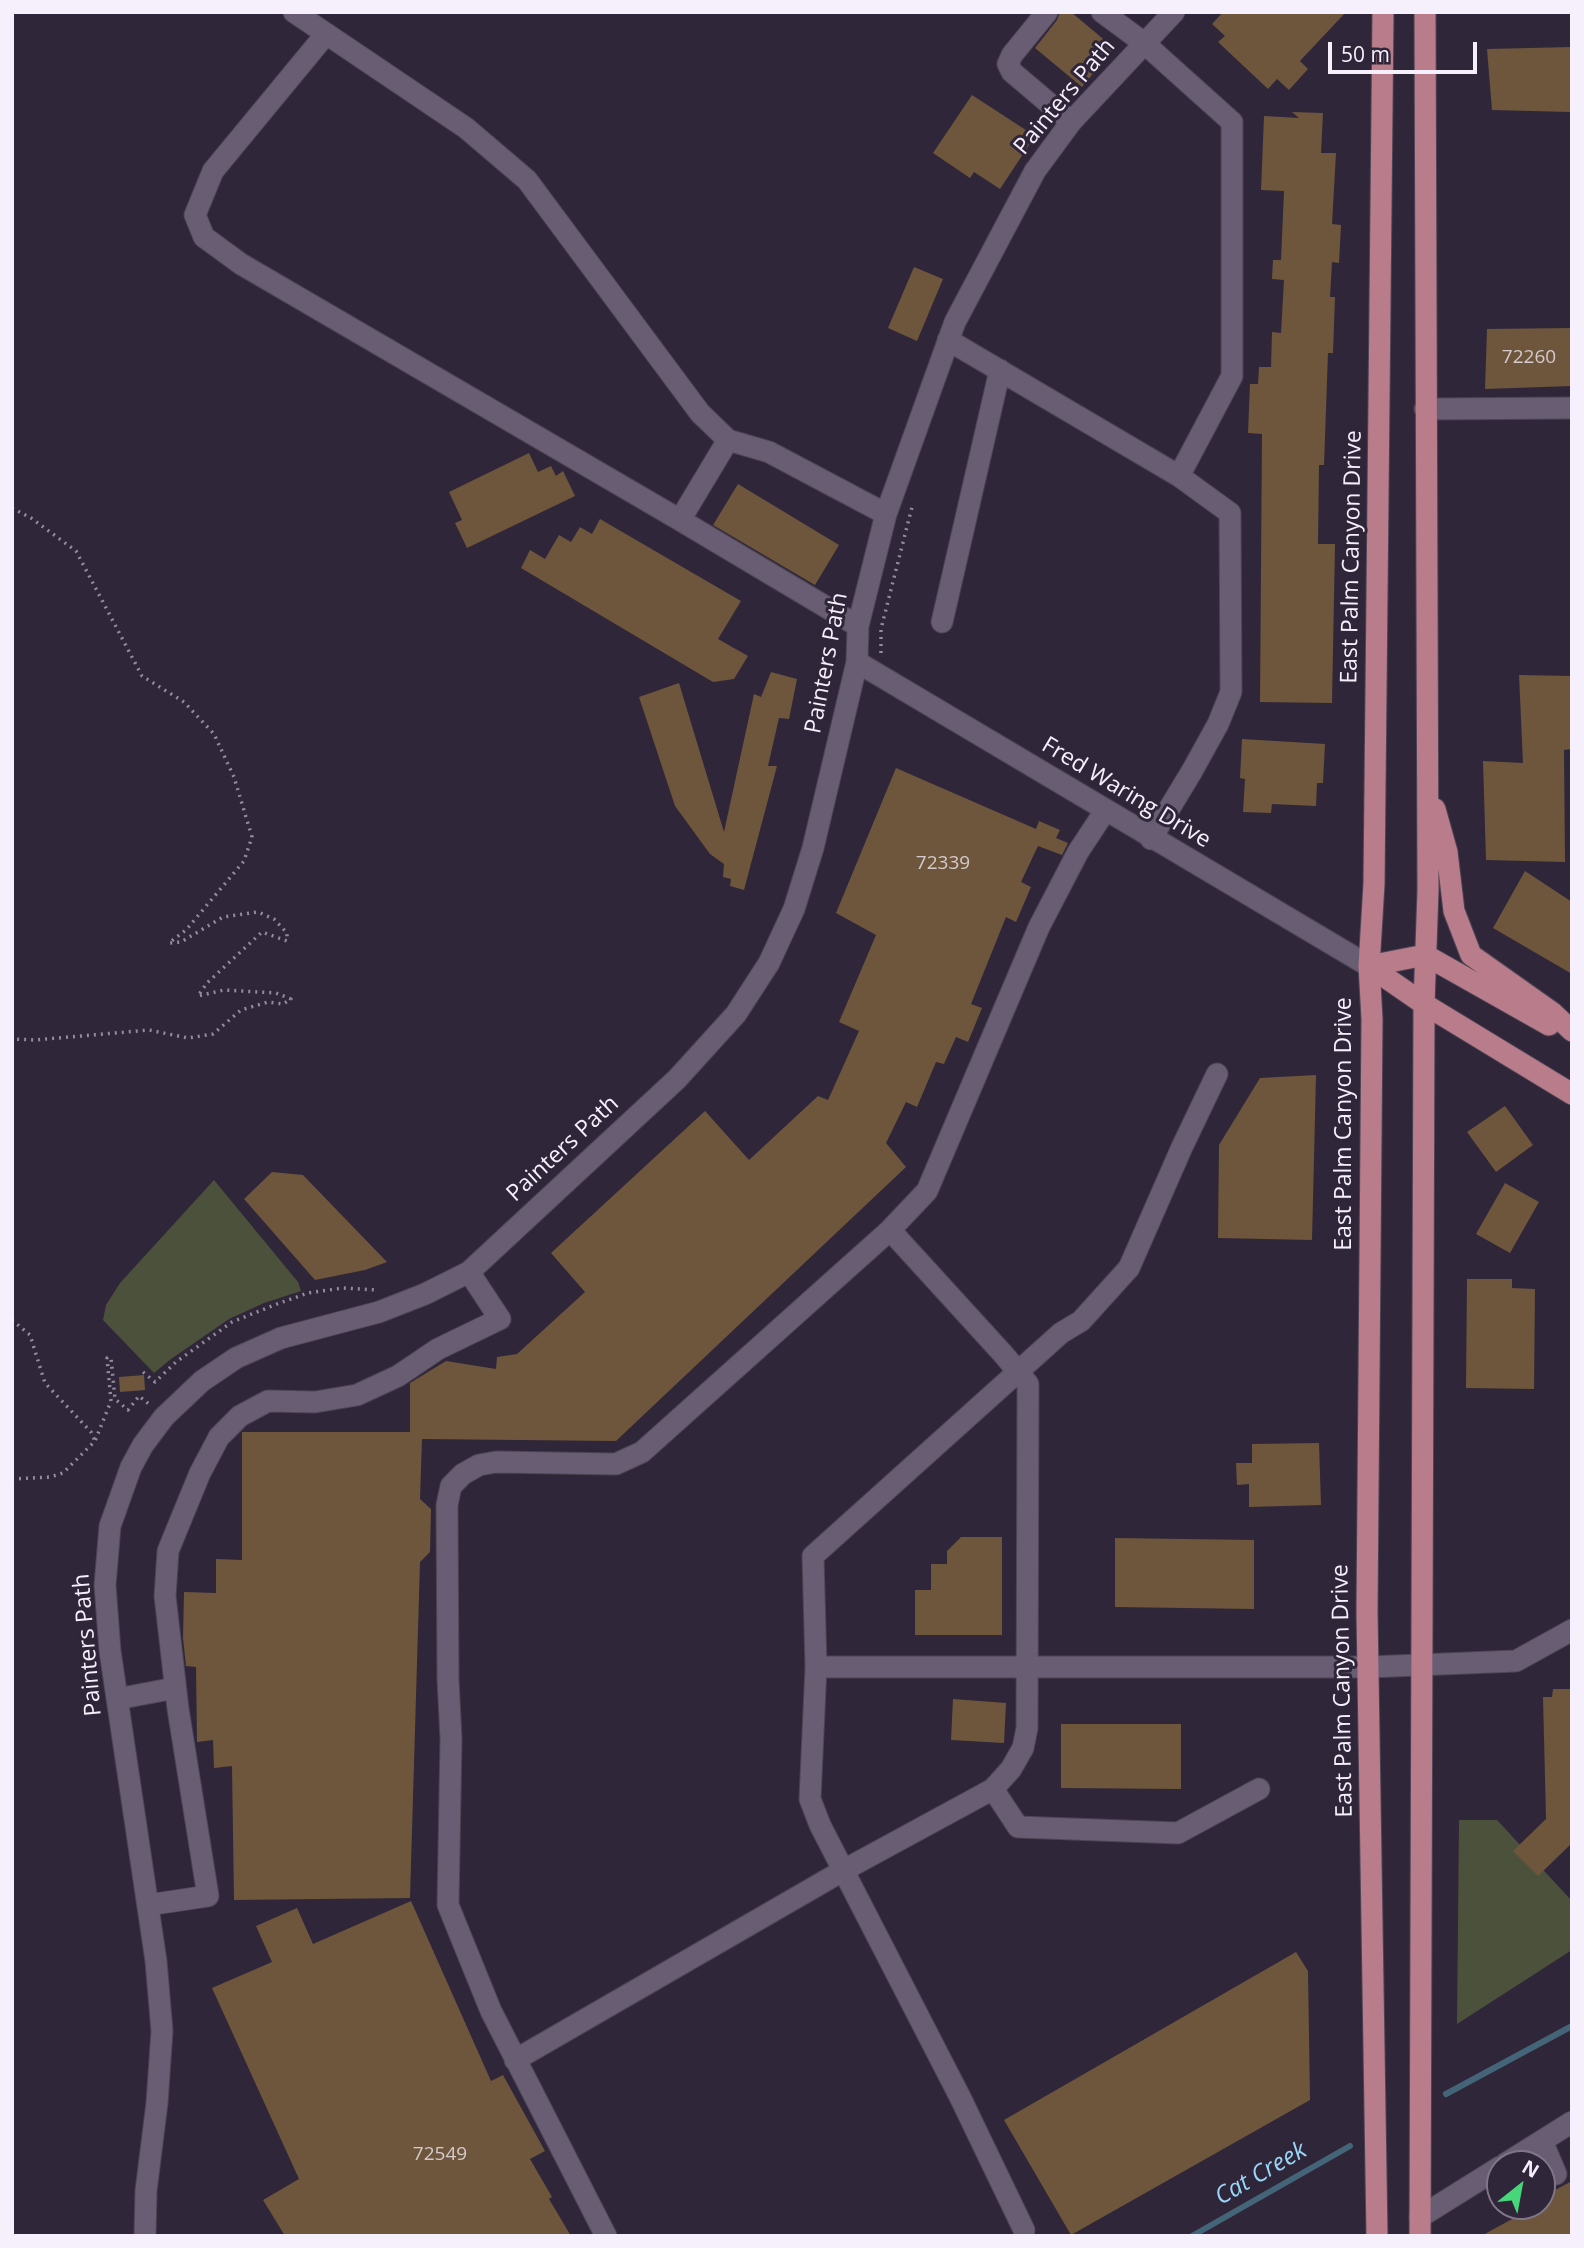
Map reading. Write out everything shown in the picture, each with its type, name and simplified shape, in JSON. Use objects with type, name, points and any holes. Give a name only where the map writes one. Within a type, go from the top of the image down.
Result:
[{"type":"main road","name":"East Palm Canyon Drive","points":[[1377,2236],[1369,1667],[1372,1019],[1369,966],[1374,884],[1383,12]]},
{"type":"main road","points":[[1420,2227],[1427,784],[1425,12]]},
{"type":"main road","points":[[1427,784],[1447,852],[1454,911],[1471,955],[1553,1013],[1572,1031]]},
{"type":"main road","points":[[1369,966],[1426,955],[1572,1038]]},
{"type":"main road","name":"Fred Waring Drive","points":[[1369,966],[1424,1004],[1569,1091]]},
{"type":"street","points":[[295,12],[466,128],[527,180],[699,414],[728,440],[769,452],[886,514]]},
{"type":"street","points":[[1047,12],[1008,64],[1012,72],[1071,122]]},
{"type":"street","points":[[1102,12],[1144,43],[1232,122],[1232,376],[1179,476]]},
{"type":"street","name":"Painters Path","points":[[145,2236],[146,2191],[157,2103],[162,2031],[156,1961],[110,1651],[105,1585],[110,1526],[131,1467],[142,1446],[164,1417],[202,1381],[236,1358],[281,1338],[379,1312],[425,1294],[469,1272],[640,1113],[708,1047],[736,1014],[762,974],[794,909],[813,848],[857,662],[858,626],[886,514],[948,340],[1035,171],[1071,122],[1174,12]]},
{"type":"street","points":[[326,34],[213,171],[195,215],[204,237],[241,264],[858,626]]},
{"type":"street","points":[[948,340],[1179,476],[1230,513],[1231,692],[1192,771],[1151,839]]},
{"type":"street","points":[[942,622],[1000,370]]},
{"type":"street","points":[[1425,410],[1572,408]]},
{"type":"street","points":[[680,520],[728,440]]},
{"type":"street","name":"Fred Waring Drive","points":[[857,662],[1369,966]]},
{"type":"street","points":[[606,2236],[491,2011],[448,1905],[451,1739],[447,1505],[451,1486],[463,1474],[479,1465],[496,1462],[617,1464],[642,1452],[890,1230],[927,1191],[1039,927],[1078,852],[1105,811]]},
{"type":"street","points":[[1024,2230],[960,2096],[820,1825],[810,1799],[816,1667],[813,1556],[1061,1334],[1081,1321],[1129,1268],[1217,1074]]},
{"type":"street","points":[[515,2060],[844,1870],[993,1789],[1011,1769],[1023,1748],[1027,1728],[1028,1384],[890,1230]]},
{"type":"street","points":[[148,1905],[208,1896],[175,1688],[164,1596],[168,1551],[200,1473],[219,1437],[240,1416],[268,1401],[315,1402],[357,1395],[398,1376],[438,1349],[500,1320],[469,1272]]},
{"type":"street","points":[[816,1667],[1369,1667],[1516,1661],[1572,1630]]},
{"type":"street","points":[[117,1699],[175,1688]]},
{"type":"street","points":[[993,1789],[1018,1827],[1178,1833],[1259,1789]]},
{"type":"street","points":[[1528,2150],[1572,2122]]},
{"type":"street","points":[[1542,2141],[1546,2150]]},
{"type":"street","points":[[1420,2227],[1486,2178]]},
{"type":"path","points":[[881,629],[913,501]]},
{"type":"path","points":[[12,509],[31,518],[76,551],[142,676],[184,702],[214,734],[234,777],[252,837],[244,861],[186,930],[169,943],[181,942],[223,917],[258,912],[274,919],[287,933],[287,942],[262,932],[207,983],[198,996],[223,990],[276,993],[291,999],[283,1004],[268,1002],[241,1010],[213,1034],[188,1038],[149,1030],[35,1040],[12,1039]]},
{"type":"path","points":[[143,1372],[155,1382],[176,1362],[232,1322],[298,1297],[354,1287],[382,1290]]},
{"type":"path","points":[[12,1320],[30,1335],[45,1383],[91,1432],[95,1441]]},
{"type":"path","points":[[12,1479],[50,1477],[63,1473],[95,1441],[111,1401],[107,1358],[111,1358],[115,1399],[128,1410],[139,1396],[151,1406]]},
{"type":"green space","points":[[214,1180],[298,1282],[301,1291],[264,1303],[229,1319],[154,1373],[103,1320],[106,1305],[120,1283]]},
{"type":"green space","points":[[1459,1820],[1497,1820],[1572,1901],[1572,1950],[1457,2024]]},
{"type":"building","points":[[1060,12],[1071,12],[1114,48],[1082,87],[1035,48]]},
{"type":"building","points":[[1223,12],[1346,12],[1300,61],[1308,69],[1289,90],[1277,79],[1268,89],[1218,42],[1225,36],[1212,24]]},
{"type":"building","points":[[1571,47],[1570,112],[1492,110],[1487,49]]},
{"type":"building","points":[[972,95],[1035,136],[1000,189],[974,172],[970,178],[933,153]]},
{"type":"building","points":[[1292,112],[1323,113],[1321,153],[1336,153],[1332,224],[1341,225],[1339,263],[1332,262],[1330,297],[1335,297],[1333,353],[1328,353],[1324,465],[1319,465],[1318,544],[1335,544],[1332,703],[1260,702],[1262,434],[1248,433],[1250,384],[1258,384],[1259,367],[1271,367],[1272,332],[1281,333],[1284,280],[1272,279],[1273,260],[1281,260],[1284,191],[1261,190],[1264,116],[1299,118]]},
{"type":"building","points":[[914,267],[943,279],[917,341],[888,328]]},
{"type":"building","points":[[1572,328],[1572,386],[1485,389],[1487,329]]},
{"type":"building","points":[[529,453],[538,472],[551,466],[556,476],[563,471],[575,496],[467,548],[455,523],[462,520],[449,492]]},
{"type":"building","points":[[738,484],[839,545],[815,585],[713,525]]},
{"type":"building","points":[[600,519],[741,601],[718,639],[748,656],[734,679],[713,682],[521,568],[530,550],[545,559],[559,535],[571,542],[580,527],[592,534]]},
{"type":"building","points":[[771,672],[797,679],[789,719],[779,718],[768,766],[777,766],[744,890],[730,886],[731,879],[723,877],[724,864],[710,854],[675,806],[639,697],[679,683],[724,832],[754,694],[761,697]]},
{"type":"building","points":[[1519,675],[1572,676],[1572,749],[1564,750],[1565,862],[1486,860],[1483,761],[1523,763]]},
{"type":"building","points":[[1242,739],[1325,744],[1323,783],[1317,783],[1316,806],[1272,804],[1271,813],[1243,812],[1245,779],[1240,778]]},
{"type":"building","points":[[896,768],[1036,829],[1039,821],[1060,830],[1056,838],[1068,843],[1062,855],[1038,846],[1021,882],[1031,887],[1016,922],[1006,917],[971,1004],[982,1008],[968,1042],[956,1037],[944,1064],[936,1062],[917,1107],[906,1102],[886,1143],[906,1167],[616,1441],[422,1439],[420,1499],[431,1509],[430,1552],[420,1562],[410,1898],[234,1900],[232,1766],[214,1768],[213,1740],[197,1742],[196,1667],[186,1666],[183,1638],[184,1592],[216,1593],[216,1559],[242,1560],[242,1432],[410,1432],[410,1383],[446,1361],[496,1369],[497,1357],[517,1354],[585,1292],[551,1253],[705,1111],[749,1160],[818,1096],[828,1100],[859,1031],[839,1022],[876,935],[836,913]]},
{"type":"building","points":[[1525,871],[1572,902],[1572,974],[1493,928]]},
{"type":"building","points":[[1316,1075],[1312,1240],[1218,1238],[1219,1145],[1260,1078]]},
{"type":"building","points":[[1505,1106],[1533,1145],[1496,1172],[1467,1132]]},
{"type":"building","points":[[272,1172],[303,1175],[387,1262],[365,1270],[315,1280],[244,1199]]},
{"type":"building","points":[[1505,1183],[1539,1202],[1510,1253],[1476,1234]]},
{"type":"building","points":[[1467,1279],[1512,1279],[1512,1288],[1535,1289],[1534,1389],[1466,1388]]},
{"type":"building","points":[[144,1375],[145,1390],[120,1392],[119,1377]]},
{"type":"building","points":[[1319,1443],[1321,1505],[1249,1507],[1249,1484],[1237,1485],[1236,1463],[1252,1463],[1252,1444]]},
{"type":"building","points":[[961,1537],[1002,1537],[1002,1635],[915,1635],[915,1590],[931,1590],[931,1564],[947,1564],[947,1551]]},
{"type":"building","points":[[1115,1538],[1254,1540],[1254,1609],[1115,1607]]},
{"type":"building","points":[[1553,1689],[1572,1689],[1572,1843],[1538,1876],[1513,1851],[1546,1819],[1543,1697],[1552,1697]]},
{"type":"building","points":[[953,1699],[1006,1703],[1004,1743],[951,1740]]},
{"type":"building","points":[[1061,1724],[1181,1724],[1181,1789],[1061,1788]]},
{"type":"building","points":[[411,1901],[491,2081],[503,2075],[545,2151],[530,2159],[571,2236],[285,2236],[263,2200],[299,2179],[212,1988],[272,1962],[256,1926],[297,1908],[313,1944]]},
{"type":"building","points":[[1296,1952],[1308,1971],[1310,2100],[1071,2235],[1004,2120]]},
{"type":"building","points":[[1572,2181],[1572,2236],[1481,2236],[1510,2220],[1556,2220],[1556,2190]]},
{"type":"waterway","name":"Cat Creek","points":[[1446,2094],[1572,2026]]},
{"type":"waterway","name":"Cat Creek","points":[[1192,2236],[1350,2146]]}]
